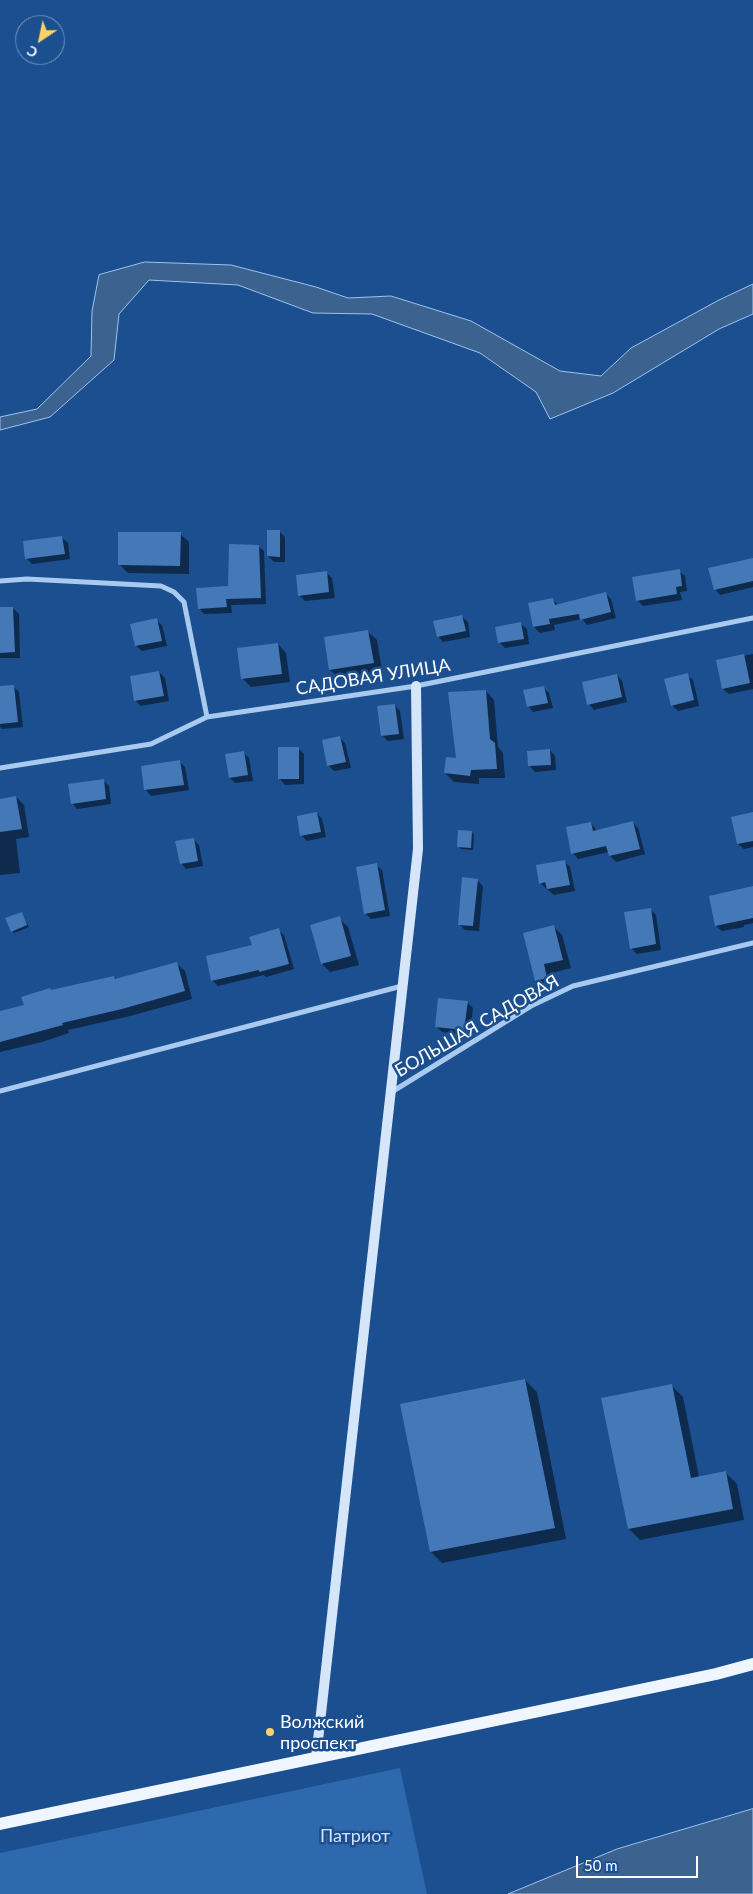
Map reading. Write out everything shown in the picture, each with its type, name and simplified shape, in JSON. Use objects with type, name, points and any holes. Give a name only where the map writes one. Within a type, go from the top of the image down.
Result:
[{"type":"main road","points":[[0,1824],[707,1676],[753,1664]]},
{"type":"street","points":[[0,581],[27,579],[161,586],[174,592],[184,602],[207,717]]},
{"type":"street","name":"САДОВАЯ УЛИЦА","points":[[0,768],[150,744],[207,717],[416,686],[753,618]]},
{"type":"street","points":[[316,1758],[418,849],[416,686]]},
{"type":"street","name":"БОЛЬШАЯ САДОВАЯ","points":[[390,1093],[531,1006],[573,986],[753,943]]},
{"type":"street","points":[[0,1091],[402,986]]},
{"type":"green space","name":"Патриот","points":[[400,1768],[427,1894],[0,1894],[0,1853]]},
{"type":"shaded area","points":[[145,262],[231,265],[316,287],[348,298],[391,296],[471,321],[560,371],[601,376],[631,348],[719,300],[753,284],[753,314],[719,329],[613,393],[550,419],[536,392],[480,353],[372,314],[313,313],[238,285],[149,280],[119,314],[114,360],[50,417],[0,430],[0,417],[37,409],[91,356],[92,311],[99,275]]},
{"type":"shaded area","points":[[753,1809],[753,1894],[508,1894],[617,1849]]},
{"type":"building","points":[[267,530],[280,530],[280,557],[267,556]]},
{"type":"building","points":[[118,532],[181,532],[180,566],[118,565]]},
{"type":"building","points":[[62,536],[65,554],[25,559],[23,541]]},
{"type":"building","points":[[229,544],[259,545],[261,598],[226,599],[227,607],[198,609],[196,588],[228,586]]},
{"type":"building","points":[[753,558],[753,581],[714,590],[708,568]]},
{"type":"building","points":[[680,569],[682,586],[676,587],[677,594],[636,601],[632,577]]},
{"type":"building","points":[[327,571],[329,592],[298,596],[296,575]]},
{"type":"building","points":[[606,592],[611,612],[580,620],[579,614],[549,619],[550,624],[533,627],[528,603],[553,598],[555,605]]},
{"type":"building","points":[[0,607],[13,607],[15,652],[0,653]]},
{"type":"building","points":[[462,615],[466,631],[437,637],[433,621]]},
{"type":"building","points":[[157,618],[162,641],[135,646],[130,624]]},
{"type":"building","points":[[521,622],[524,639],[498,643],[495,627]]},
{"type":"building","points":[[368,630],[374,663],[329,670],[324,637]]},
{"type":"building","points":[[278,643],[282,674],[241,679],[237,648]]},
{"type":"building","points":[[744,654],[750,683],[722,689],[716,660]]},
{"type":"building","points":[[159,671],[164,696],[134,701],[130,676]]},
{"type":"building","points":[[688,673],[694,700],[671,706],[664,679]]},
{"type":"building","points":[[617,674],[622,697],[587,705],[582,682]]},
{"type":"building","points":[[14,685],[18,722],[0,724],[0,686]]},
{"type":"building","points":[[544,686],[548,703],[527,707],[523,690]]},
{"type":"building","points":[[486,690],[490,739],[495,743],[497,769],[471,770],[470,776],[444,773],[446,757],[456,758],[448,692]]},
{"type":"building","points":[[395,704],[399,734],[381,736],[377,706]]},
{"type":"building","points":[[340,736],[346,762],[327,766],[322,740]]},
{"type":"building","points":[[278,747],[299,747],[299,779],[278,779]]},
{"type":"building","points":[[550,749],[551,765],[528,766],[527,751]]},
{"type":"building","points":[[244,751],[248,775],[229,778],[225,754]]},
{"type":"building","points":[[180,760],[184,785],[144,790],[141,766]]},
{"type":"building","points":[[104,779],[106,799],[71,804],[68,784]]},
{"type":"building","points":[[16,796],[22,829],[0,832],[0,799]]},
{"type":"building","points":[[317,812],[321,832],[300,836],[297,816]]},
{"type":"building","points":[[753,812],[753,841],[737,844],[731,817]]},
{"type":"building","points":[[633,821],[640,849],[609,856],[606,846],[571,854],[566,827],[591,822],[593,831]]},
{"type":"building","points":[[458,830],[472,831],[471,848],[457,847]]},
{"type":"building","points":[[194,838],[198,861],[180,864],[175,841]]},
{"type":"building","points":[[565,860],[570,885],[547,889],[545,882],[539,884],[536,865]]},
{"type":"building","points":[[377,863],[385,910],[364,914],[356,867]]},
{"type":"building","points":[[462,877],[478,879],[473,926],[458,925]]},
{"type":"building","points":[[753,886],[753,918],[715,926],[709,896]]},
{"type":"building","points":[[651,908],[656,944],[630,949],[624,912]]},
{"type":"building","points":[[22,912],[27,925],[11,932],[5,918]]},
{"type":"building","points":[[340,916],[351,956],[321,964],[310,925]]},
{"type":"building","points":[[554,925],[563,960],[544,964],[547,978],[535,981],[523,933]]},
{"type":"building","points":[[279,928],[289,964],[211,981],[206,956],[252,945],[249,937]]},
{"type":"building","points":[[177,962],[185,991],[122,1009],[62,1023],[63,1025],[0,1042],[0,1011],[24,1005],[21,997],[50,988],[51,990],[114,976],[115,979]]},
{"type":"building","points":[[438,998],[468,1001],[464,1030],[435,1027]]},
{"type":"building","points":[[525,1379],[555,1528],[430,1552],[400,1404]]},
{"type":"building","points":[[672,1384],[691,1478],[726,1471],[733,1509],[628,1529],[601,1398]]},
{"type":"place","name":"Волжский проспект","points":[[270,1732]]}]
